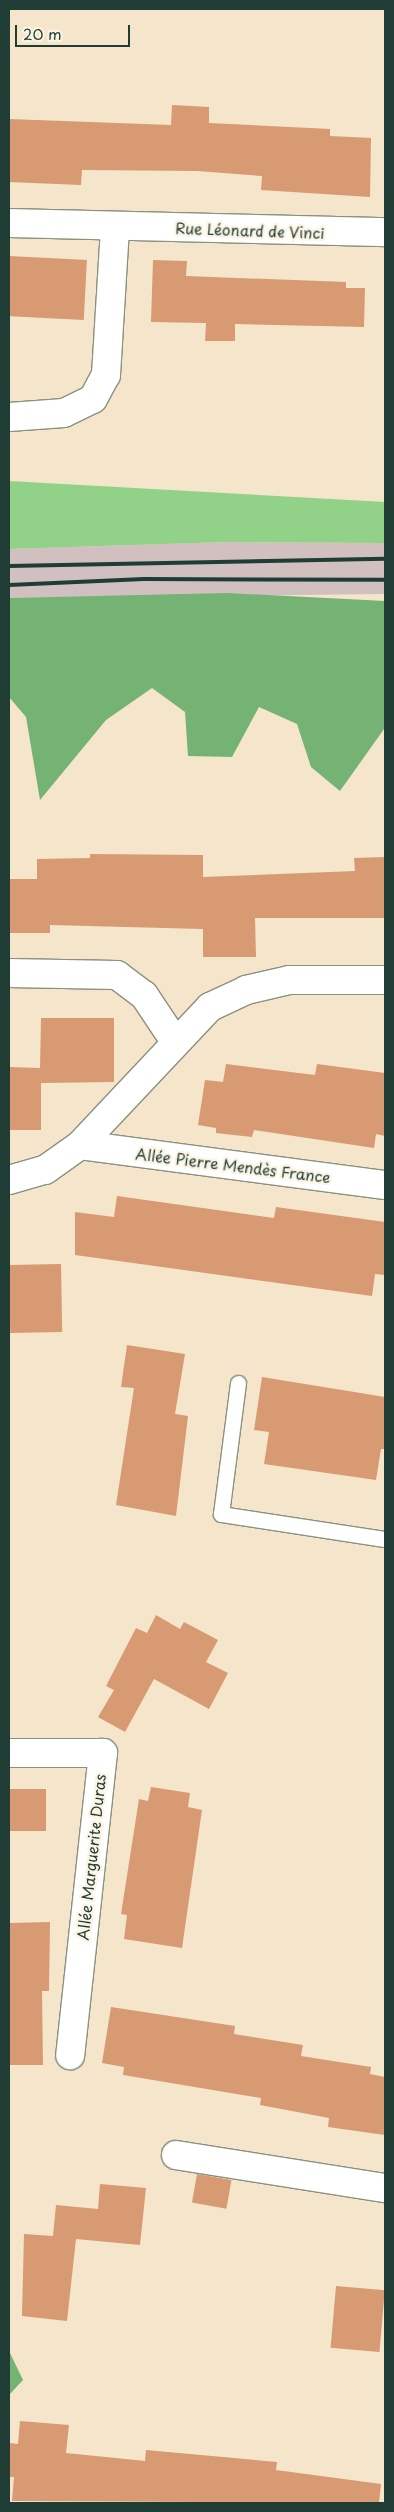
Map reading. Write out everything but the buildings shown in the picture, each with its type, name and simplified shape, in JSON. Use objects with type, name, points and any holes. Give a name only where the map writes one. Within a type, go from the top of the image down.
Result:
[{"type":"street","name":"Rue Léonard de Vinci","points":[[9,223],[385,232]]},
{"type":"street","points":[[9,417],[64,413],[93,399],[106,375],[115,227]]},
{"type":"street","points":[[9,973],[117,975],[144,995],[174,1040]]},
{"type":"street","points":[[9,1180],[45,1170],[80,1145],[174,1040],[210,1007],[246,990],[289,980],[385,980]]},
{"type":"street","name":"Allée Pierre Mendès France","points":[[80,1145],[385,1185]]},
{"type":"street","name":"Allée Marguerite Duras","points":[[9,1753],[103,1753],[70,2055]]},
{"type":"street","points":[[176,2155],[385,2188]]},
{"type":"lane","points":[[238,1383],[221,1514],[385,1539]]},
{"type":"shaded area","points":[[227,542],[385,543],[385,594],[9,598],[9,549]]},
{"type":"green space","points":[[9,481],[385,502],[385,543],[227,542],[9,549]]},
{"type":"green space","points":[[227,593],[385,601],[385,739],[384,729],[340,791],[311,767],[297,724],[259,707],[232,757],[188,756],[185,712],[152,688],[106,720],[40,800],[26,717],[9,697],[9,598]]},
{"type":"green space","points":[[9,2351],[23,2380],[9,2395]]},
{"type":"railway","points":[[9,566],[385,559]]},
{"type":"railway","points":[[9,585],[144,579],[385,580]]}]
